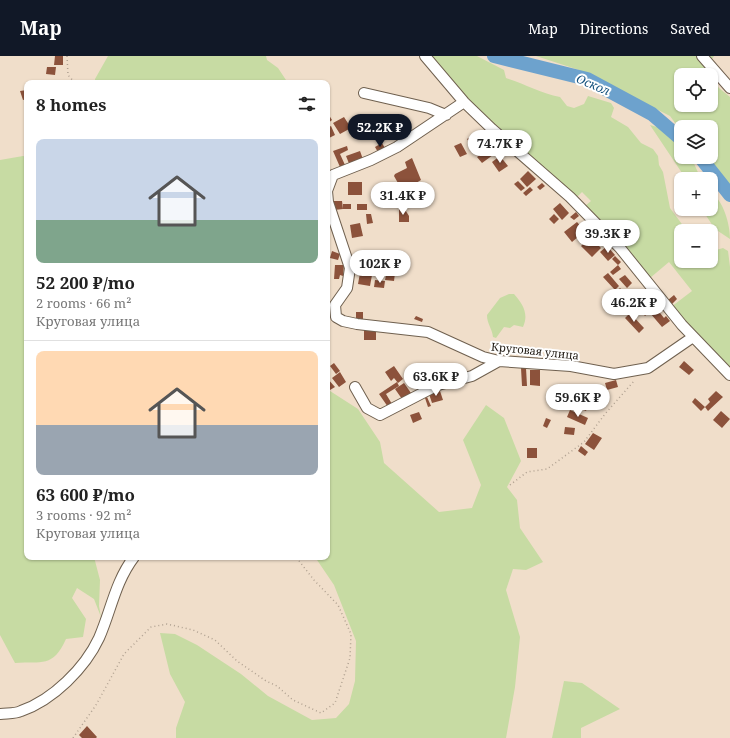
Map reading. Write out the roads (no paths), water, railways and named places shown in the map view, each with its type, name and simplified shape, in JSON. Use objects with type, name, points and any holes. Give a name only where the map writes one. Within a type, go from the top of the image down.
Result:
[{"type":"street","points":[[425,56],[464,102],[492,129],[570,198],[620,248],[693,337],[730,375]]},
{"type":"street","points":[[702,56],[730,88]]},
{"type":"street","points":[[364,92],[429,108],[446,115]]},
{"type":"street","name":"Круговая улица","points":[[330,183],[333,175],[372,160],[397,147],[464,102]]},
{"type":"street","name":"Круговая улица","points":[[330,208],[350,268],[346,288],[335,305],[336,317],[343,321],[428,332],[483,357],[499,361],[571,366],[614,374],[648,368],[693,337]]},
{"type":"street","points":[[355,387],[367,408],[380,415],[438,385],[472,376],[499,361]]},
{"type":"street","points":[[0,714],[21,712],[57,692],[88,658],[99,637],[113,594],[132,560]]},
{"type":"waterway","name":"Оскол","points":[[494,56],[587,79],[652,114],[674,133]]},
{"type":"waterway","name":"Оскол","points":[[706,164],[730,195]]}]
